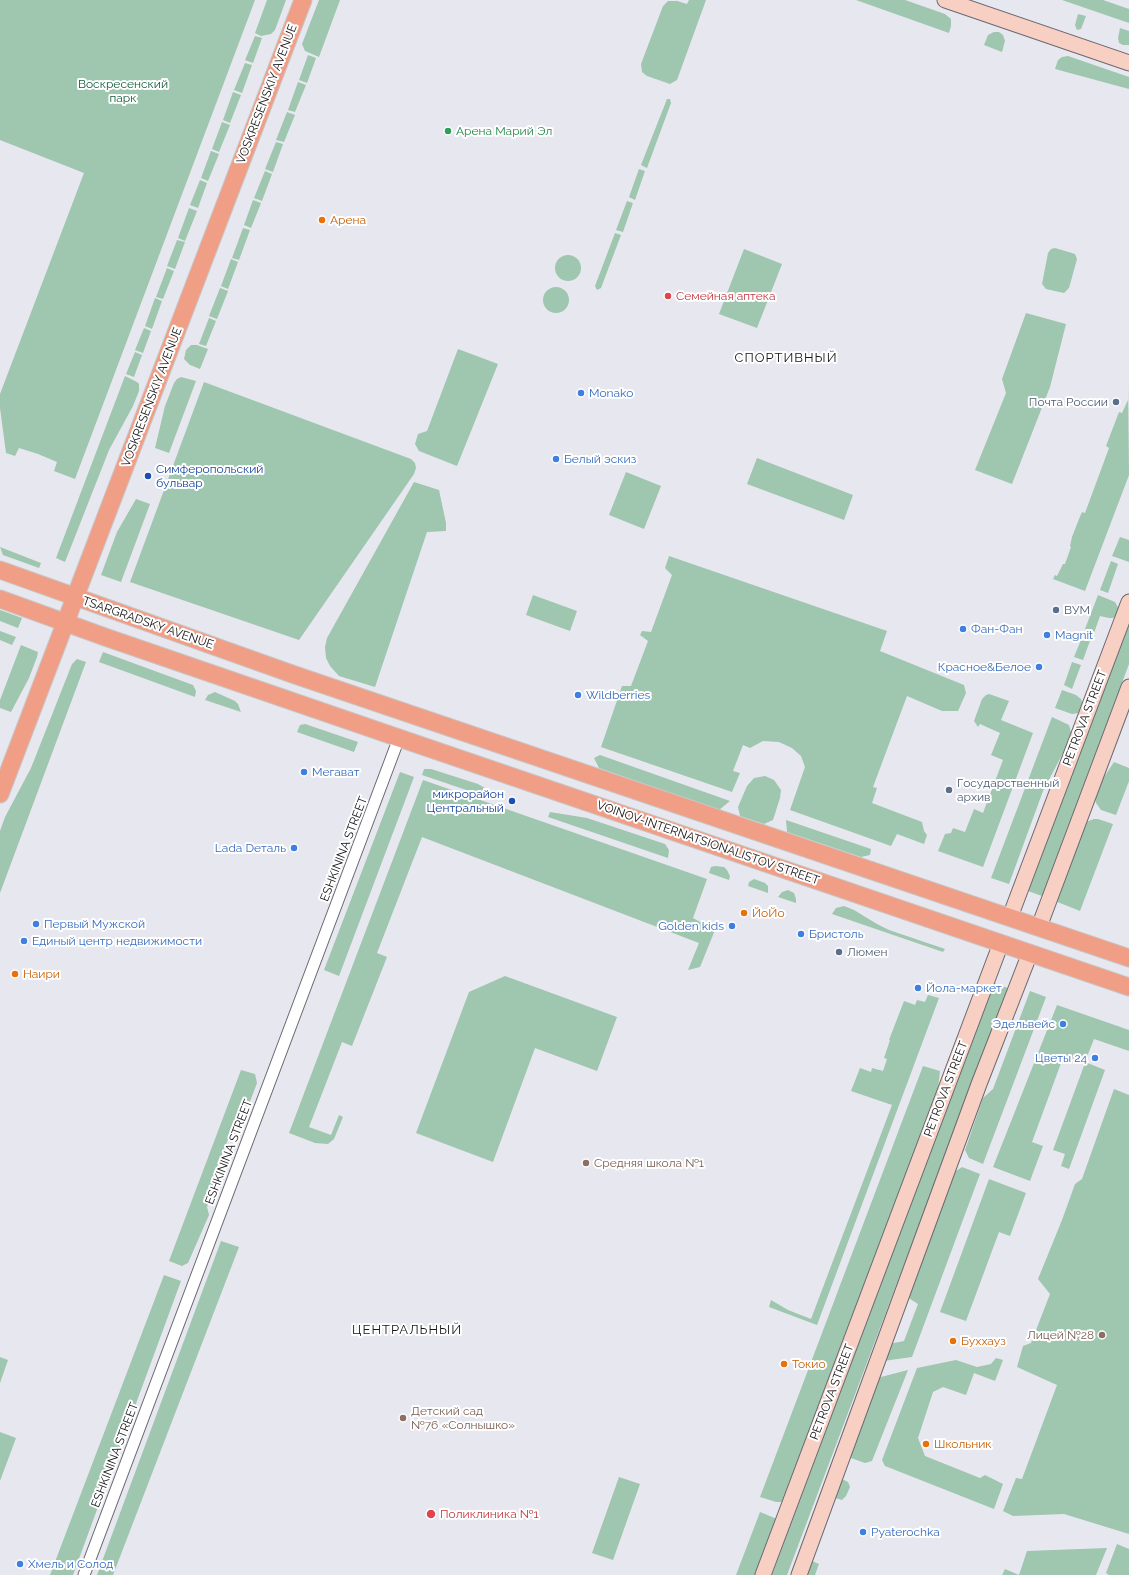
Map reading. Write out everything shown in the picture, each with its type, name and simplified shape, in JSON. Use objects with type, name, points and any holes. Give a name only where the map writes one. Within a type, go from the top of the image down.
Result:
[{"type":"main road","name":"VOSKRESENSKIY AVENUE","points":[[0,794],[303,0]]},
{"type":"main road","points":[[945,0],[1129,63]]},
{"type":"main road","name":"TSARGRADSKY AVENUE","points":[[0,570],[75,598],[295,675],[1010,917]]},
{"type":"main road","points":[[0,599],[66,623]]},
{"type":"main road","name":"PETROVA STREET","points":[[763,1575],[1129,602]]},
{"type":"main road","name":"VOINOV-INTERNATSIONALISTOV STREET","points":[[66,623],[1129,987]]},
{"type":"main road","points":[[799,1575],[979,1084],[1030,953],[1129,687]]},
{"type":"main road","points":[[1010,917],[1129,958]]},
{"type":"street","name":"ESHKININA STREET","points":[[84,1575],[399,738]]},
{"type":"green space","name":"Воскресенский парк","points":[[0,0],[255,0],[75,479],[54,471],[57,462],[38,454],[19,448],[15,456],[6,453],[0,408],[0,394],[84,173],[0,140]]},
{"type":"green space","points":[[267,0],[286,0],[275,30],[271,34],[261,36],[255,33]]},
{"type":"green space","points":[[319,0],[340,0],[319,57],[305,51],[302,44]]},
{"type":"green space","points":[[689,0],[706,0],[677,80],[670,84],[647,76],[642,72],[641,64],[663,6],[668,1],[677,1],[687,4]]},
{"type":"green space","points":[[856,0],[905,0],[945,14],[951,19],[949,33]]},
{"type":"green space","points":[[1062,0],[1103,0],[1129,9],[1129,23]]},
{"type":"green space","points":[[1078,14],[1086,16],[1081,29],[1077,30],[1075,25]]},
{"type":"green space","points":[[1120,28],[1129,31],[1129,45],[1119,43],[1118,38]]},
{"type":"green space","points":[[994,32],[999,32],[1003,35],[1005,41],[1002,52],[984,45],[988,35]]},
{"type":"green space","points":[[255,36],[262,38],[253,63],[245,60]]},
{"type":"green space","points":[[308,55],[316,58],[307,83],[299,80]]},
{"type":"green space","points":[[1068,56],[1129,77],[1129,89],[1055,69],[1058,60],[1062,57]]},
{"type":"green space","points":[[245,63],[252,65],[242,93],[234,90]]},
{"type":"green space","points":[[298,82],[306,85],[295,112],[288,110]]},
{"type":"green space","points":[[233,92],[241,95],[230,123],[223,120]]},
{"type":"green space","points":[[667,99],[670,99],[671,103],[647,168],[641,165]]},
{"type":"green space","points":[[287,112],[295,115],[284,142],[276,140]]},
{"type":"green space","points":[[222,122],[230,125],[219,152],[212,149]]},
{"type":"green space","points":[[276,142],[283,144],[273,172],[265,169]]},
{"type":"green space","points":[[211,151],[219,154],[208,181],[201,178]]},
{"type":"green space","points":[[639,169],[645,171],[635,200],[629,197]]},
{"type":"green space","points":[[265,171],[272,174],[262,201],[254,198]]},
{"type":"green space","points":[[200,180],[207,183],[198,208],[190,205]]},
{"type":"green space","points":[[253,200],[261,203],[251,228],[244,225]]},
{"type":"green space","points":[[627,201],[633,203],[623,232],[616,230]]},
{"type":"green space","points":[[189,208],[197,211],[185,241],[178,238]]},
{"type":"green space","points":[[243,228],[250,230],[239,260],[232,258]]},
{"type":"green space","points":[[615,233],[621,235],[601,288],[597,290],[595,286]]},
{"type":"green space","points":[[177,240],[185,242],[175,269],[167,266]]},
{"type":"green space","points":[[1055,248],[1075,254],[1077,259],[1069,288],[1064,293],[1046,289],[1042,284],[1048,253],[1051,249]]},
{"type":"green space","points":[[744,249],[782,264],[757,328],[719,314]]},
{"type":"green space","points":[[568,255],[577,259],[581,268],[577,277],[568,281],[559,277],[555,268],[559,259]]},
{"type":"green space","points":[[231,259],[238,262],[228,289],[221,286]]},
{"type":"green space","points":[[167,268],[174,271],[163,299],[156,297]]},
{"type":"green space","points":[[556,287],[565,291],[569,300],[565,309],[556,313],[547,309],[543,300],[547,291]]},
{"type":"green space","points":[[220,288],[228,291],[217,319],[209,316]]},
{"type":"green space","points":[[155,298],[162,301],[152,329],[145,326]]},
{"type":"green space","points":[[1026,313],[1066,324],[1050,387],[1012,484],[975,470],[1006,393],[1002,379]]},
{"type":"green space","points":[[209,318],[216,321],[206,346],[199,344]]},
{"type":"green space","points":[[144,328],[151,331],[143,353],[135,350]]},
{"type":"green space","points":[[191,345],[197,345],[208,349],[200,369],[190,365],[184,359],[186,350]]},
{"type":"green space","points":[[458,349],[498,364],[457,466],[419,451],[415,444],[418,434],[427,431]]},
{"type":"green space","points":[[135,352],[142,355],[134,377],[126,374]]},
{"type":"green space","points":[[125,376],[139,384],[139,391],[133,406],[109,450],[65,562],[56,558]]},
{"type":"green space","points":[[181,377],[196,381],[169,453],[155,448],[165,406],[174,383]]},
{"type":"green space","points":[[1128,381],[1129,475],[1085,591],[1053,579],[1055,575],[1057,576],[1063,564],[1065,564],[1071,547],[1072,537],[1082,512],[1085,513],[1109,448],[1106,446],[1119,412],[1122,413],[1128,400]]},
{"type":"green space","points":[[204,382],[411,459],[415,463],[416,468],[414,474],[299,640],[130,582]]},
{"type":"green space","points":[[757,458],[853,495],[844,520],[747,484]]},
{"type":"green space","points":[[626,472],[661,486],[644,529],[609,515]]},
{"type":"green space","points":[[414,482],[439,490],[446,523],[446,531],[427,532],[375,687],[339,676],[330,666],[326,658],[325,647],[327,638]]},
{"type":"green space","points":[[136,499],[150,504],[121,582],[101,575],[117,532]]},
{"type":"green space","points":[[1120,537],[1129,540],[1129,562],[1112,556]]},
{"type":"green space","points":[[0,547],[41,563],[39,568],[3,555]]},
{"type":"green space","points":[[669,556],[887,631],[880,651],[964,685],[966,693],[958,711],[942,711],[907,696],[873,787],[877,788],[872,803],[922,822],[924,831],[927,835],[924,844],[897,834],[891,846],[790,810],[805,767],[801,756],[792,748],[779,742],[763,741],[750,748],[743,745],[733,771],[740,773],[732,792],[601,747],[622,686],[631,686],[648,641],[640,635],[642,631],[651,632],[672,575],[665,568]]},
{"type":"green space","points":[[1111,561],[1118,564],[1108,593],[1100,590]]},
{"type":"green space","points":[[533,595],[577,611],[570,631],[526,615]]},
{"type":"green space","points":[[1098,595],[1115,602],[1119,609],[1116,616],[1113,618],[1100,616],[1094,633],[1085,629]]},
{"type":"green space","points":[[0,610],[22,618],[18,628],[0,621]]},
{"type":"green space","points":[[1129,623],[1129,664],[1042,896],[1028,891]]},
{"type":"green space","points":[[0,631],[16,637],[12,645],[0,640]]},
{"type":"green space","points":[[1083,635],[1091,638],[1083,660],[1074,657]]},
{"type":"green space","points":[[21,645],[38,652],[29,678],[11,712],[0,708],[0,700]]},
{"type":"green space","points":[[103,652],[193,685],[196,691],[195,697],[99,662]]},
{"type":"green space","points":[[77,659],[86,662],[0,893],[0,831],[5,817],[31,768],[72,664]]},
{"type":"green space","points":[[1072,662],[1081,665],[1072,689],[1064,685]]},
{"type":"green space","points":[[1062,690],[1076,695],[1081,699],[1083,705],[1078,713],[1072,714],[1055,708]]},
{"type":"green space","points":[[215,692],[235,701],[241,712],[205,700],[208,695]]},
{"type":"green space","points":[[989,694],[1009,701],[1001,720],[1033,733],[983,867],[938,851],[945,834],[951,833],[953,828],[965,832],[974,809],[983,813],[1003,760],[991,755],[1000,733],[980,724],[978,727],[974,721],[982,699]]},
{"type":"green space","points":[[1052,717],[1069,725],[1072,736],[1043,791],[1009,884],[991,878]]},
{"type":"green space","points":[[305,724],[358,742],[354,752],[297,732],[300,725]]},
{"type":"green space","points":[[600,755],[730,801],[719,810],[599,768],[594,758]]},
{"type":"green space","points":[[1114,762],[1129,768],[1129,781],[1116,815],[1101,810],[1095,799],[1098,786]]},
{"type":"green space","points":[[424,769],[431,769],[478,784],[495,794],[493,799],[422,775]]},
{"type":"green space","points":[[400,772],[414,777],[339,976],[324,970]]},
{"type":"green space","points":[[765,776],[774,780],[781,790],[773,820],[764,824],[740,816],[738,807],[747,786],[754,778]]},
{"type":"green space","points":[[423,780],[707,879],[693,918],[715,930],[700,967],[688,970],[699,943],[422,837],[377,953],[387,957],[352,1046],[342,1042],[309,1127],[331,1135],[339,1115],[343,1117],[334,1139],[328,1144],[315,1143],[289,1133]]},
{"type":"green space","points":[[550,812],[587,818],[665,844],[669,850],[668,858],[548,817]]},
{"type":"green space","points":[[1094,819],[1113,824],[1080,911],[1055,901],[1086,822]]},
{"type":"green space","points":[[786,820],[871,849],[870,855],[861,857],[787,832]]},
{"type":"green space","points":[[711,867],[724,867],[727,870],[730,876],[729,880],[709,873]]},
{"type":"green space","points":[[754,879],[765,883],[768,886],[768,893],[748,886],[749,882]]},
{"type":"green space","points":[[788,890],[794,893],[796,903],[778,897],[782,892]]},
{"type":"green space","points":[[844,906],[889,930],[945,949],[943,952],[832,914],[836,908]]},
{"type":"green space","points":[[505,976],[617,1017],[597,1071],[535,1048],[493,1162],[416,1133],[469,992]]},
{"type":"green space","points":[[994,983],[1008,988],[787,1575],[772,1575]]},
{"type":"green space","points":[[1030,991],[1046,997],[983,1164],[969,1158],[965,1150],[983,1098],[993,1089]]},
{"type":"green space","points":[[928,995],[939,998],[817,1325],[769,1307],[771,1300],[788,1310],[811,1319],[892,1105],[851,1091],[860,1068],[871,1072],[872,1068],[883,1071],[887,1059],[884,1058],[889,1040],[904,1001],[915,1005],[917,1000],[925,1002]]},
{"type":"green space","points":[[1057,1005],[1129,1030],[1129,1051],[1094,1039],[1085,1062],[1105,1070],[1069,1169],[1061,1166],[1065,1154],[1053,1150],[1085,1063],[1064,1055],[1032,1142],[1043,1146],[1030,1181],[993,1167]]},
{"type":"green space","points":[[923,1066],[940,1071],[937,1097],[784,1502],[776,1502],[760,1497]]},
{"type":"green space","points":[[241,1070],[255,1074],[257,1083],[237,1136],[229,1137],[212,1179],[216,1186],[207,1207],[209,1215],[188,1263],[182,1266],[169,1261]]},
{"type":"green space","points":[[1114,1089],[1129,1095],[1129,1534],[1064,1514],[1013,1516],[1003,1511],[1016,1478],[1022,1479],[1057,1385],[1017,1367],[1023,1346],[1031,1343],[1050,1294],[1038,1279],[1075,1184],[1082,1179]]},
{"type":"green space","points":[[962,1167],[980,1174],[912,1357],[883,1361],[889,1344],[904,1341],[918,1304],[907,1297],[956,1171]]},
{"type":"green space","points":[[989,1179],[1026,1193],[1010,1236],[999,1232],[966,1321],[940,1312]]},
{"type":"green space","points":[[221,1241],[239,1247],[113,1575],[97,1575]]},
{"type":"green space","points":[[164,1275],[181,1281],[73,1575],[50,1575]]},
{"type":"green space","points":[[0,1357],[8,1360],[0,1383]]},
{"type":"green space","points":[[996,1358],[1003,1360],[995,1381],[974,1373],[966,1395],[943,1387],[933,1392],[918,1438],[925,1456],[980,1478],[985,1475],[1003,1484],[994,1509],[885,1466],[882,1460],[917,1368],[956,1360],[977,1367],[991,1364]]},
{"type":"green space","points":[[908,1370],[872,1461],[865,1463],[848,1457],[877,1378]]},
{"type":"green space","points":[[0,1432],[16,1438],[0,1481]]},
{"type":"green space","points":[[619,1477],[640,1484],[613,1560],[592,1553]]},
{"type":"green space","points":[[842,1479],[848,1482],[850,1487],[846,1496],[842,1500],[835,1498],[812,1561],[819,1564],[815,1575],[806,1575]]},
{"type":"green space","points":[[760,1512],[777,1519],[755,1575],[736,1575]]},
{"type":"green space","points":[[1117,1544],[1129,1549],[1129,1575],[1109,1575],[1106,1573]]},
{"type":"green space","points":[[1107,1548],[1096,1575],[1019,1575],[1027,1551]]},
{"type":"green space","points":[[1005,1569],[1019,1575],[1002,1575]]},
{"type":"place","name":"Арена Марий Эл","points":[[448,131]]},
{"type":"place","name":"Арена","points":[[322,220]]},
{"type":"place","name":"Семейная аптека","points":[[668,296]]},
{"type":"place","name":"Monako","points":[[581,393]]},
{"type":"place","name":"Почта России","points":[[1116,402]]},
{"type":"place","name":"Белый эскиз","points":[[556,459]]},
{"type":"place","name":"Симферопольский бульвар","points":[[148,476]]},
{"type":"place","name":"ВУМ","points":[[1056,610]]},
{"type":"place","name":"Фан-Фан","points":[[963,629]]},
{"type":"place","name":"Magnit","points":[[1047,635]]},
{"type":"place","name":"Красное&Белое","points":[[1039,667]]},
{"type":"place","name":"Wildberries","points":[[578,695]]},
{"type":"place","name":"Мегават","points":[[304,772]]},
{"type":"place","name":"Государственный архив","points":[[949,790]]},
{"type":"place","name":"микрорайон Центральный","points":[[512,801]]},
{"type":"place","name":"Lada Dеталь","points":[[294,848]]},
{"type":"place","name":"ЙоЙо","points":[[744,913]]},
{"type":"place","name":"Первый Мужской","points":[[36,924]]},
{"type":"place","name":"Golden kids","points":[[732,926]]},
{"type":"place","name":"Бристоль","points":[[801,934]]},
{"type":"place","name":"Единый центр недвижимости","points":[[24,941]]},
{"type":"place","name":"Люмен","points":[[839,952]]},
{"type":"place","name":"Наири","points":[[15,974]]},
{"type":"place","name":"Йола-маркет","points":[[918,988]]},
{"type":"place","name":"Эдельвейс","points":[[1063,1024]]},
{"type":"place","name":"Цветы 24","points":[[1095,1058]]},
{"type":"place","name":"Средняя школа №1","points":[[586,1163]]},
{"type":"place","name":"Лицей №28","points":[[1102,1335]]},
{"type":"place","name":"Буххауз","points":[[953,1341]]},
{"type":"place","name":"Токио","points":[[784,1364]]},
{"type":"place","name":"Детский сад №76 «Солнышко»","points":[[403,1418]]},
{"type":"place","name":"Школьник","points":[[926,1444]]},
{"type":"place","name":"Поликлиника №1","points":[[431,1514]]},
{"type":"place","name":"Pyaterochka","points":[[863,1532]]},
{"type":"place","name":"Хмель и Солод","points":[[20,1564]]},
{"type":"district","name":"СПОРТИВНЫЙ","points":[[786,358]]},
{"type":"district","name":"ЦЕНТРАЛЬНЫЙ","points":[[407,1330]]}]
